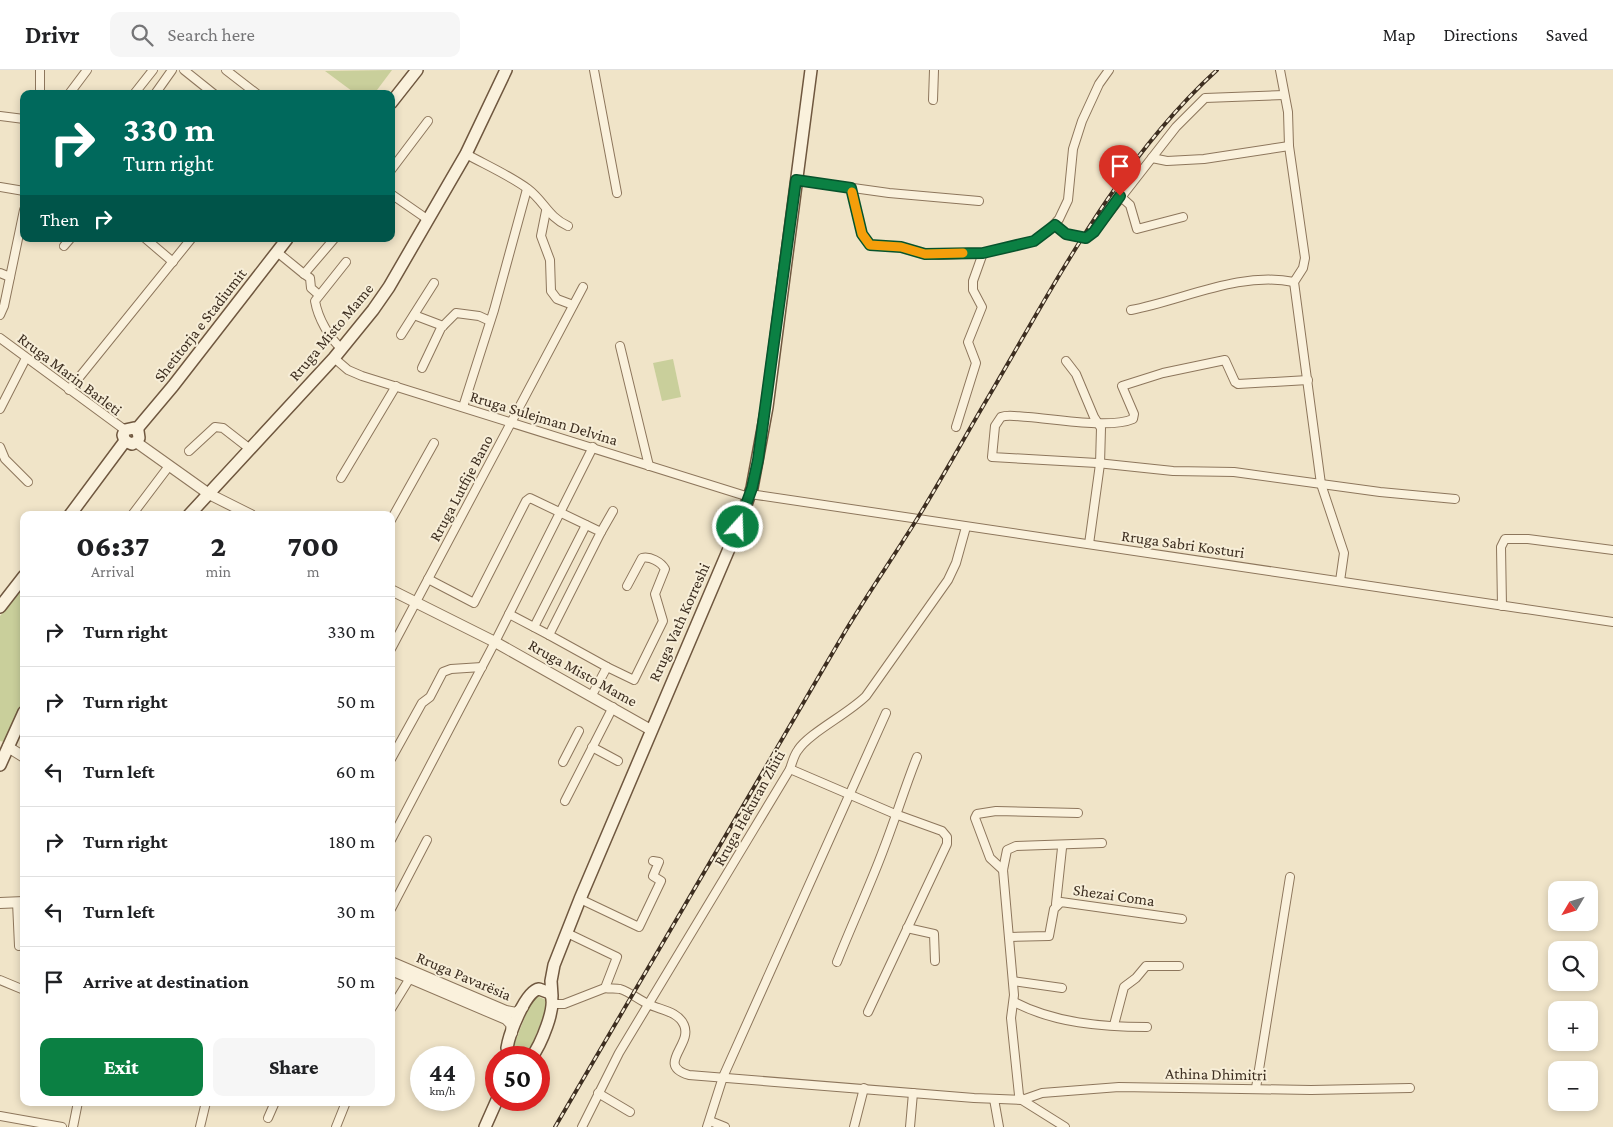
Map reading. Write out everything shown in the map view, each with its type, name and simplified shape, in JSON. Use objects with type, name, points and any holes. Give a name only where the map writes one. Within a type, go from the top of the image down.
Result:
[{"type":"main road","points":[[395,98],[417,70]]},
{"type":"main road","name":"Rruga Misto Mame","points":[[194,511],[213,494],[250,449],[334,358],[389,287],[466,154],[506,70]]},
{"type":"main road","name":"Rruga Vath Korreshi","points":[[510,1046],[512,1033],[523,1006],[533,990],[544,981],[554,965],[580,899],[740,522],[749,496],[767,407],[810,70]]},
{"type":"main road","name":"Shetitorja e Stadiumit","points":[[73,511],[285,242]]},
{"type":"main road","points":[[0,607],[20,581]]},
{"type":"main road","points":[[0,766],[4,745],[20,719]]},
{"type":"main road","name":"Rruga Vath Korreshi","points":[[536,1046],[544,1032],[552,1000],[551,981],[554,965]]},
{"type":"main road","points":[[533,990],[543,990],[552,1000]]},
{"type":"main road","points":[[485,1127],[492,1111]]},
{"type":"street","points":[[40,70],[40,90]]},
{"type":"street","points":[[72,90],[87,70]]},
{"type":"street","points":[[137,90],[153,70]]},
{"type":"street","points":[[158,90],[172,70]]},
{"type":"street","points":[[184,70],[209,90]]},
{"type":"street","points":[[226,70],[252,90]]},
{"type":"street","points":[[594,70],[617,193]]},
{"type":"street","points":[[933,100],[934,70]]},
{"type":"street","points":[[851,188],[862,234],[870,245],[901,247],[925,254],[983,253],[1034,241],[1055,225],[1068,200],[1073,149],[1082,121],[1106,72],[1096,70]]},
{"type":"street","points":[[1280,70],[1288,112],[1289,146],[1305,258],[1303,268],[1294,282],[1321,484],[1344,553],[1340,581]]},
{"type":"street","points":[[1055,225],[1066,234],[1086,238],[1094,232],[1120,196],[1176,127],[1205,98],[1284,94]]},
{"type":"street","points":[[0,116],[20,118]]},
{"type":"street","points":[[395,165],[428,120]]},
{"type":"street","points":[[1152,158],[1168,161],[1204,159],[1289,146]]},
{"type":"street","points":[[466,154],[527,189],[538,198],[546,211],[568,226]]},
{"type":"street","points":[[796,180],[851,188],[979,201]]},
{"type":"street","points":[[0,187],[20,190]]},
{"type":"street","points":[[463,407],[490,321],[527,189]]},
{"type":"street","points":[[1120,196],[1130,205],[1137,229],[1183,217]]},
{"type":"street","points":[[395,197],[428,219]]},
{"type":"street","points":[[546,211],[541,236],[550,260],[551,291],[557,299],[574,305]]},
{"type":"street","points":[[0,315],[4,306],[20,234]]},
{"type":"street","points":[[64,246],[67,242]]},
{"type":"street","points":[[150,242],[173,262]]},
{"type":"street","points":[[69,390],[189,242]]},
{"type":"street","points":[[304,274],[331,242]]},
{"type":"street","points":[[277,252],[310,278],[311,288],[319,295]]},
{"type":"street","points":[[956,427],[976,363],[968,342],[982,307],[973,290],[973,282],[983,253]]},
{"type":"street","points":[[342,348],[333,340],[319,315],[315,301],[346,262]]},
{"type":"street","points":[[0,273],[10,277]]},
{"type":"street","points":[[1131,310],[1236,284],[1266,280],[1294,282]]},
{"type":"street","points":[[401,335],[434,283]]},
{"type":"street","name":"Rruga Lutfije Bano","points":[[395,641],[583,287]]},
{"type":"street","points":[[422,368],[443,326],[456,313],[480,316],[490,321]]},
{"type":"street","points":[[414,315],[443,326]]},
{"type":"street","name":"Rruga Marin Barleti","points":[[0,338],[132,436]]},
{"type":"street","points":[[620,346],[649,466]]},
{"type":"street","points":[[0,408],[26,358]]},
{"type":"street","name":"Rruga Sulejman Delvina","points":[[334,358],[355,373],[749,496]]},
{"type":"street","points":[[1308,380],[1238,384],[1234,382],[1225,360],[1163,373],[1122,386],[1134,414],[1132,419],[1099,424],[1006,416],[997,421],[995,426],[992,457],[1173,471],[1234,472],[1321,484],[1454,498]]},
{"type":"street","points":[[1066,361],[1076,374],[1094,417],[1101,428],[1100,464],[1089,544]]},
{"type":"street","points":[[342,478],[396,386]]},
{"type":"street","points":[[188,451],[215,427],[223,428],[250,449]]},
{"type":"street","points":[[132,436],[170,466],[213,494],[244,511]]},
{"type":"street","points":[[132,436],[213,494]]},
{"type":"street","points":[[395,513],[434,443]]},
{"type":"street","points":[[0,447],[4,459],[28,482]]},
{"type":"street","points":[[395,832],[495,642],[593,447]]},
{"type":"street","points":[[135,511],[170,466]]},
{"type":"street","name":"Rruga Sabri Kosturi","points":[[749,496],[1089,544],[1613,622]]},
{"type":"street","points":[[428,579],[474,603],[526,501],[534,498],[601,532]]},
{"type":"street","points":[[549,635],[612,511]]},
{"type":"street","points":[[534,627],[586,525]]},
{"type":"street","name":"Rruga Hekuran Zhiti","points":[[582,1127],[619,1053],[790,769],[797,750],[805,742],[855,707],[887,667],[948,580],[956,563],[966,527]]},
{"type":"street","points":[[1502,606],[1501,547],[1505,539],[1528,539],[1613,550]]},
{"type":"street","points":[[570,556],[585,563]]},
{"type":"street","points":[[509,614],[634,680],[663,621],[655,594],[665,569],[660,563],[646,557],[642,558],[626,586]]},
{"type":"street","name":"Rruga Misto Mame","points":[[395,592],[495,642],[651,730]]},
{"type":"street","points":[[395,751],[422,703],[430,696],[443,672],[451,669],[482,667]]},
{"type":"street","points":[[592,695],[607,667]]},
{"type":"street","points":[[565,801],[613,707]]},
{"type":"street","points":[[725,1127],[708,1124],[723,1077],[886,713]]},
{"type":"street","points":[[563,762],[579,731]]},
{"type":"street","points":[[4,745],[20,755]]},
{"type":"street","points":[[592,747],[618,761]]},
{"type":"street","points":[[837,962],[854,916],[884,848],[917,757]]},
{"type":"street","points":[[790,769],[851,793],[895,814],[942,830],[947,837],[947,844],[868,1012]]},
{"type":"street","points":[[1003,870],[995,865],[990,858],[975,818],[977,814],[996,811],[1078,813]]},
{"type":"street","points":[[395,899],[427,840]]},
{"type":"street","points":[[1065,1127],[1019,1100],[1011,1018],[1014,1002],[1010,937],[1003,870],[1007,850],[1011,847],[1102,843]]},
{"type":"street","points":[[1056,904],[1062,848]]},
{"type":"street","points":[[580,899],[639,927],[661,881],[653,876],[660,862],[652,861]]},
{"type":"street","points":[[1256,1088],[1290,877]]},
{"type":"street","points":[[0,903],[20,902]]},
{"type":"street","name":"Shezai Coma","points":[[1010,937],[1049,936],[1056,904],[1067,902],[1182,919]]},
{"type":"street","points":[[19,946],[20,924]]},
{"type":"street","points":[[907,928],[934,934],[935,961]]},
{"type":"street","points":[[567,933],[617,957],[605,988]]},
{"type":"street","name":"Rruga Pavarësia","points":[[395,964],[506,1011],[516,1013],[523,1006]]},
{"type":"street","points":[[1114,1026],[1124,987],[1136,978],[1143,968],[1146,966],[1179,966]]},
{"type":"street","name":"Rruga Pavarësia","points":[[395,972],[506,1019],[511,1024],[512,1033]]},
{"type":"street","points":[[395,1002],[410,978]]},
{"type":"street","points":[[0,980],[20,988]]},
{"type":"street","points":[[1013,981],[1062,988]]},
{"type":"street","points":[[552,1000],[564,1004],[605,988],[621,989],[649,1005]]},
{"type":"street","points":[[1014,1002],[1053,1018],[1114,1026],[1147,1027]]},
{"type":"street","name":"Athina Dhimitri","points":[[649,1005],[670,1012],[680,1018],[685,1025],[686,1035],[674,1060],[674,1067],[679,1072],[723,1077],[994,1100],[1019,1100],[1042,1093],[1119,1087],[1311,1090],[1410,1088]]},
{"type":"street","points":[[854,1127],[864,1088]]},
{"type":"street","points":[[598,1093],[630,1112]]},
{"type":"street","points":[[910,1127],[913,1093]]},
{"type":"street","points":[[994,1100],[999,1127]]},
{"type":"street","points":[[73,1127],[77,1106]]},
{"type":"street","points":[[200,1127],[205,1106]]},
{"type":"street","points":[[268,1118],[273,1106]]},
{"type":"street","points":[[336,1127],[344,1106]]},
{"type":"street","points":[[0,1116],[62,1127]]},
{"type":"green space","points":[[392,70],[377,90],[351,90],[325,71]]},
{"type":"green space","points":[[673,359],[681,397],[662,401],[653,363]]},
{"type":"green space","points":[[20,591],[20,712],[9,738],[4,742],[0,741],[0,616]]},
{"type":"green space","points":[[537,996],[546,1000],[547,1008],[531,1046],[514,1046],[515,1042],[532,999]]},
{"type":"railway","points":[[555,1127],[846,630],[926,504],[1090,226],[1148,144],[1181,106],[1217,70]]},
{"type":"slow traffic","points":[[852,192],[858,210],[862,234],[870,245],[901,247],[925,254],[963,253]]},
{"type":"route","points":[[738,527],[752,488],[767,407],[796,180],[851,188],[858,210],[862,234],[870,245],[901,247],[925,254],[939,255],[983,253],[1011,248],[1034,241],[1055,225],[1066,234],[1086,238],[1094,232],[1120,196]]}]
